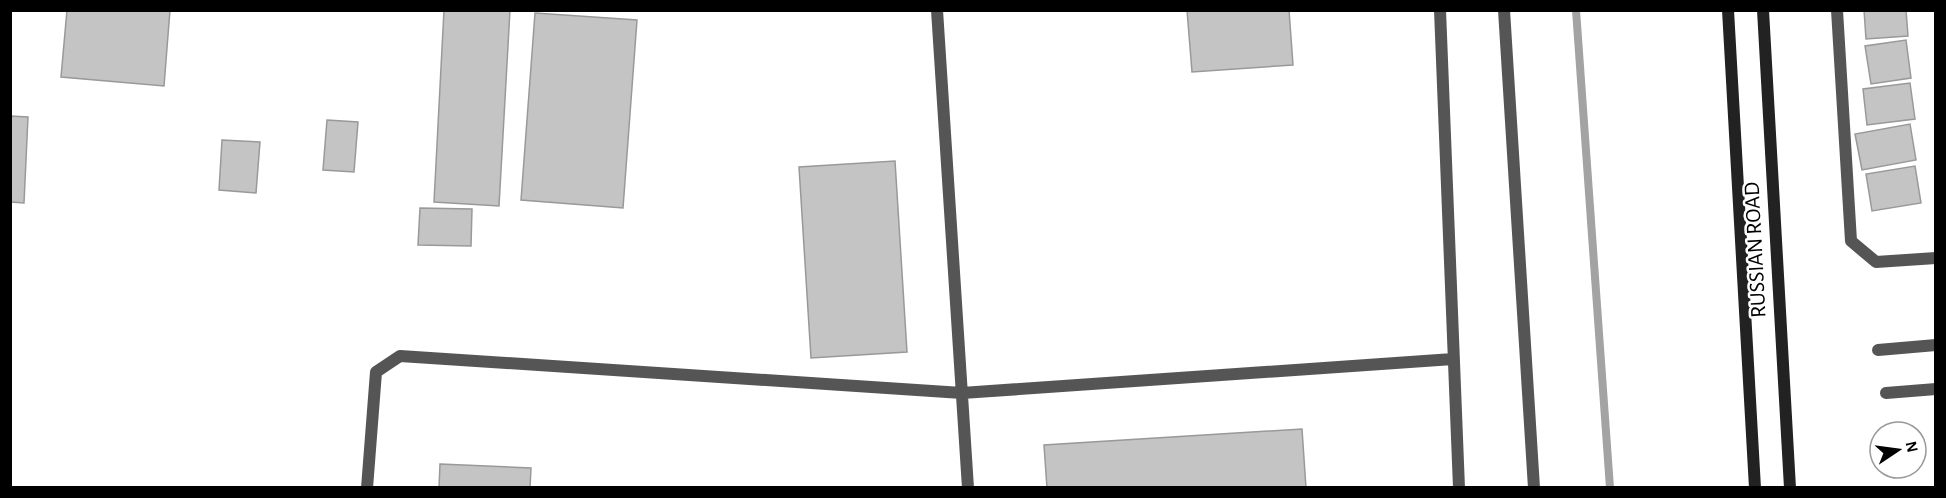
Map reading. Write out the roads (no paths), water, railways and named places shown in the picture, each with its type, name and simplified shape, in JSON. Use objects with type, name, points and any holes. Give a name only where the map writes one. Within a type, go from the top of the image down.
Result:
[{"type":"main road","name":"RUSSIAN ROAD","points":[[1728,10],[1755,488]]},
{"type":"main road","name":"RUSSIAN ROAD","points":[[1763,10],[1790,488]]},
{"type":"street","points":[[937,10],[968,488]]},
{"type":"street","points":[[1440,10],[1460,488]]},
{"type":"street","points":[[1504,10],[1534,488]]},
{"type":"street","points":[[1837,10],[1851,241],[1876,262],[1935,258]]},
{"type":"street","points":[[1878,350],[1935,345]]},
{"type":"street","points":[[367,488],[376,372],[400,356],[962,393],[1453,359]]},
{"type":"street","points":[[1886,393],[1935,389]]},
{"type":"waterway","points":[[1576,10],[1610,488]]}]
